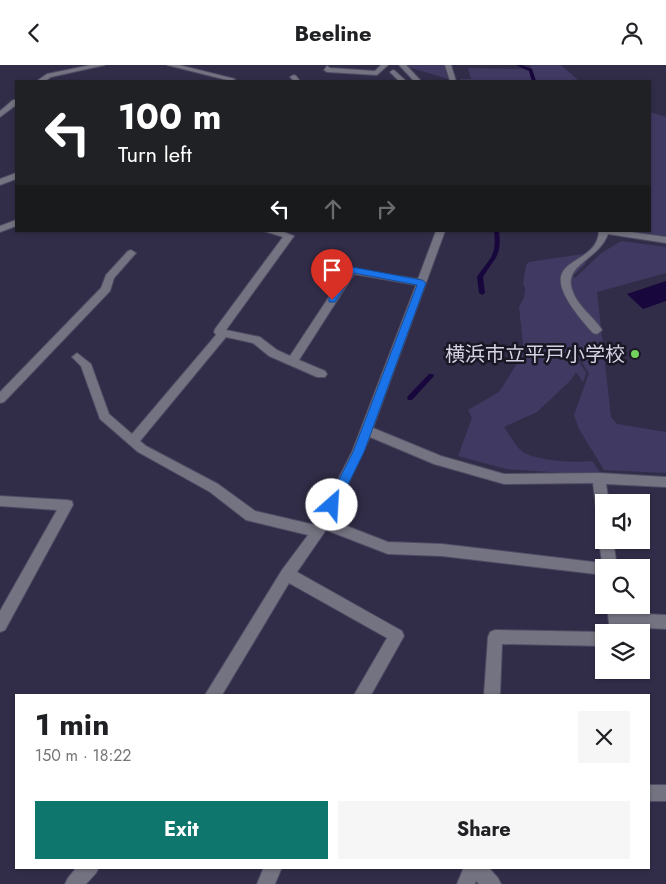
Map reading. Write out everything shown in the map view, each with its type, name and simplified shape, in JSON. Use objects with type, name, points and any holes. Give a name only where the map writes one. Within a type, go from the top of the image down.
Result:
[{"type":"street","points":[[42,80],[47,73],[102,65]]},
{"type":"street","points":[[170,65],[231,79]]},
{"type":"street","points":[[328,68],[327,70],[377,73],[385,65]]},
{"type":"street","points":[[402,65],[417,80]]},
{"type":"street","points":[[448,65],[452,80]]},
{"type":"street","points":[[394,71],[402,80]]},
{"type":"street","points":[[47,73],[58,80]]},
{"type":"street","points":[[0,115],[15,103]]},
{"type":"street","points":[[0,181],[15,176]]},
{"type":"street","points":[[0,229],[15,223]]},
{"type":"street","points":[[272,232],[289,237],[219,332],[256,340],[273,353],[321,374]]},
{"type":"street","points":[[213,694],[287,575],[321,527],[358,452],[440,232]]},
{"type":"street","points":[[597,330],[573,301],[568,292],[566,276],[569,270],[599,247],[603,232]]},
{"type":"street","points":[[610,232],[666,240]]},
{"type":"street","points":[[0,399],[106,289],[110,277],[131,253]]},
{"type":"street","points":[[292,361],[352,270],[422,283]]},
{"type":"street","points":[[133,441],[223,333]]},
{"type":"street","points":[[77,357],[86,364],[104,415],[142,449],[214,488],[251,516],[321,527],[388,548],[442,550],[595,568]]},
{"type":"street","points":[[366,431],[438,460],[504,479],[599,479],[666,482]]},
{"type":"street","points":[[599,479],[601,494]]},
{"type":"street","points":[[0,501],[67,505],[0,625]]},
{"type":"street","points":[[287,575],[397,636],[363,694]]},
{"type":"street","points":[[613,619],[666,622]]},
{"type":"street","points":[[492,694],[495,637],[595,639]]},
{"type":"street","points":[[650,793],[666,793]]},
{"type":"street","points":[[74,884],[88,869]]},
{"type":"street","points":[[266,884],[272,869]]},
{"type":"street","points":[[466,884],[473,869]]},
{"type":"street","points":[[476,869],[492,884]]},
{"type":"shaded area","points":[[408,65],[445,65],[448,79],[408,67]]},
{"type":"shaded area","points":[[530,65],[561,65],[578,80],[536,80]]},
{"type":"shaded area","points":[[468,68],[523,69],[529,71],[532,80],[460,80],[471,79]]},
{"type":"shaded area","points":[[651,112],[666,117],[666,236],[640,232],[651,232]]},
{"type":"shaded area","points":[[621,241],[666,247],[666,273],[597,292],[611,417],[617,424],[666,432],[666,473],[604,470],[579,429],[574,415],[589,373],[579,358],[540,351],[524,340],[539,352],[578,360],[586,373],[583,382],[576,372],[571,380],[537,412],[504,427],[515,444],[523,452],[557,461],[592,461],[600,472],[565,473],[506,469],[458,456],[472,418],[468,410],[499,392],[518,362],[523,344],[519,307],[524,298],[525,289],[523,283],[526,265],[529,262],[583,254],[579,259],[586,263],[573,276],[575,278],[600,254]]},
{"type":"shaded area","points":[[666,281],[666,301],[643,309],[627,294]]},
{"type":"waterway","points":[[518,65],[531,70],[534,80]]},
{"type":"waterway","points":[[482,293],[480,277],[497,252],[496,232]]},
{"type":"waterway","points":[[410,398],[431,376]]},
{"type":"place","name":"横浜市立平戸小学校","points":[[635,354]]},
{"type":"route","points":[[332,300],[352,270],[422,283],[358,452],[332,505]]}]
